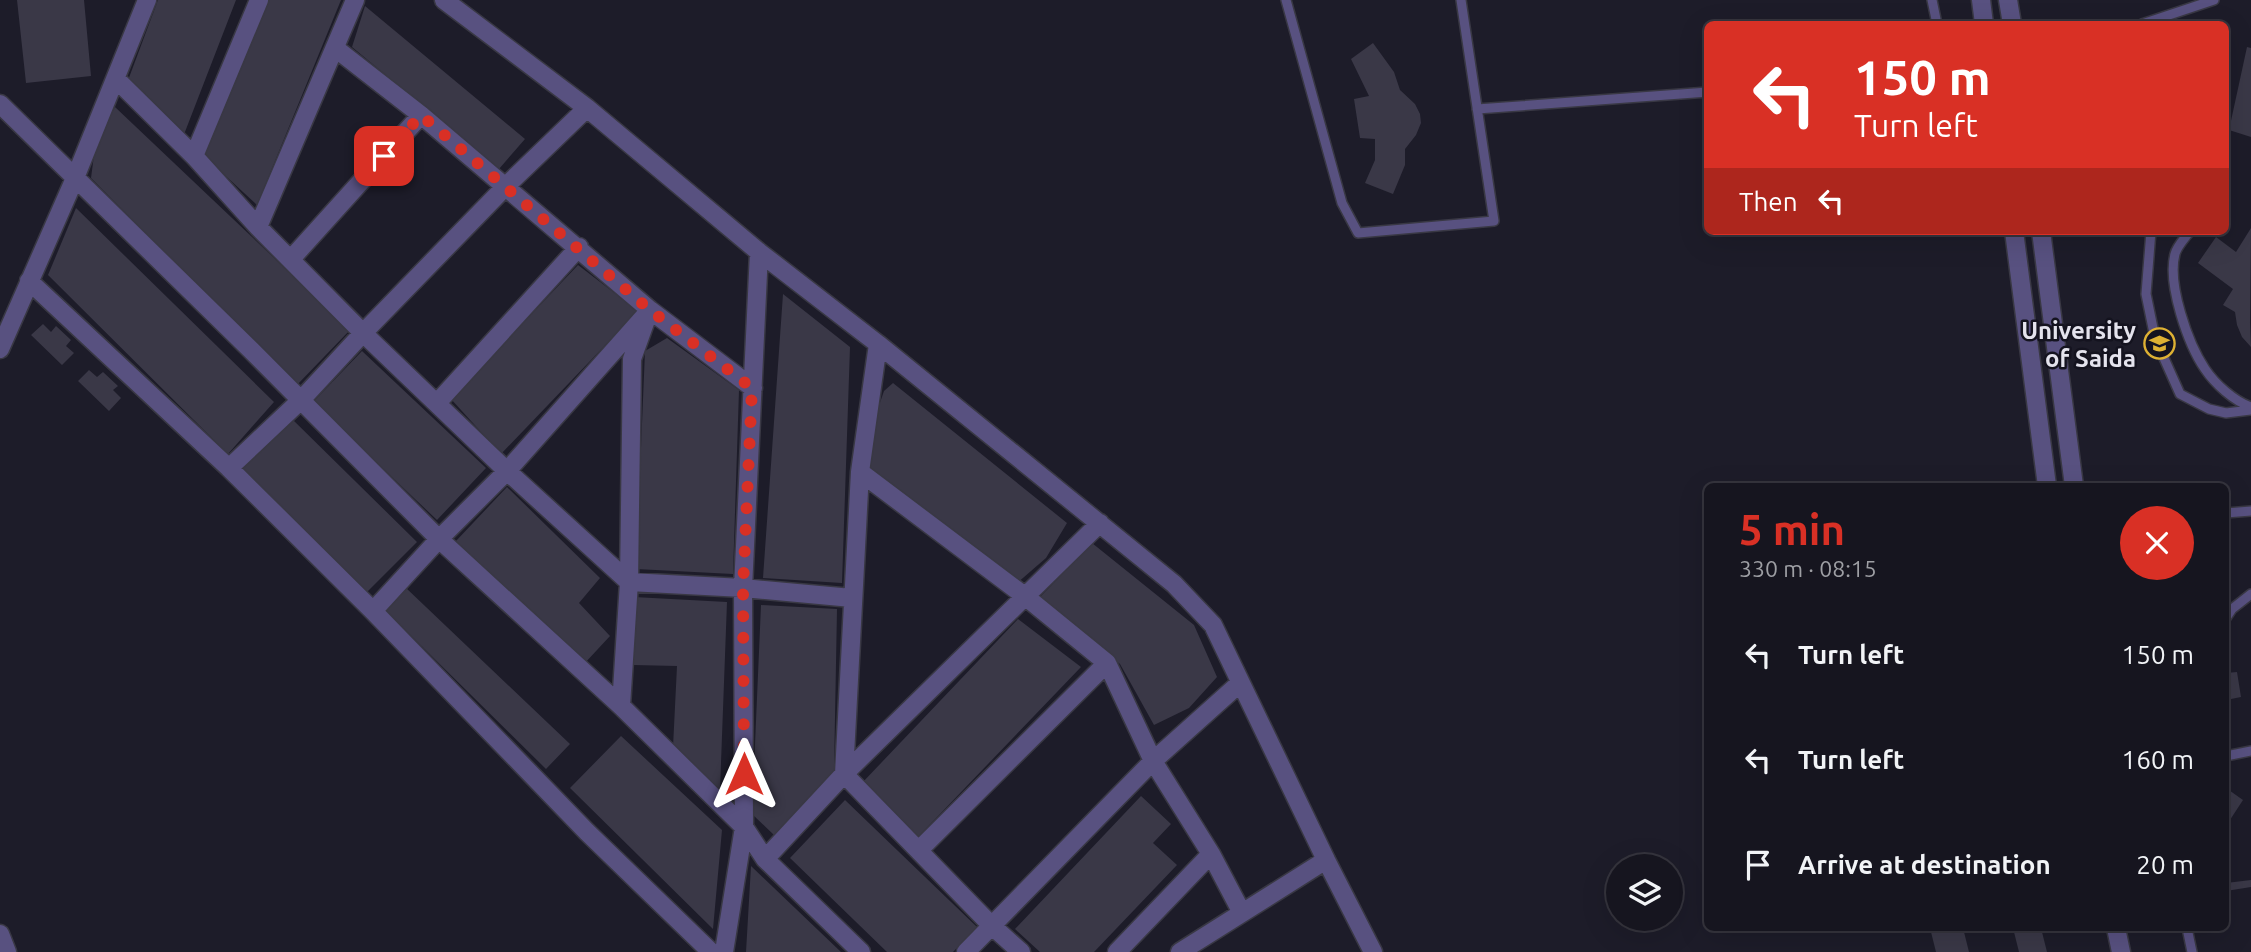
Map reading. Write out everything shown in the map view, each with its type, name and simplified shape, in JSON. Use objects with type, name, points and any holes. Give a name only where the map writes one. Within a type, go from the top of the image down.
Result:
[{"type":"street","points":[[0,349],[75,178],[147,0]]},
{"type":"street","points":[[194,156],[259,0]]},
{"type":"street","points":[[258,227],[355,0]]},
{"type":"street","points":[[444,0],[587,108],[759,252],[878,344],[1174,584],[1213,625],[1373,952]]},
{"type":"street","points":[[1981,0],[1984,21]]},
{"type":"street","points":[[2008,0],[2012,21]]},
{"type":"street","points":[[335,48],[421,115],[650,310],[752,388]]},
{"type":"street","points":[[116,79],[363,332],[507,471],[629,582],[743,588],[852,598]]},
{"type":"street","points":[[0,104],[439,540],[621,706],[744,827],[765,859],[861,952]]},
{"type":"street","points":[[229,468],[301,400],[363,332],[505,187],[587,108]]},
{"type":"street","points":[[291,258],[421,115]]},
{"type":"street","points":[[2015,235],[2047,483]]},
{"type":"street","points":[[2042,235],[2074,483]]},
{"type":"street","points":[[437,403],[579,247]]},
{"type":"street","points":[[724,952],[744,827],[743,588],[759,252]]},
{"type":"street","points":[[29,281],[229,468],[373,611],[587,832],[711,952]]},
{"type":"street","points":[[373,611],[507,471],[650,310]]},
{"type":"street","points":[[621,706],[629,582],[632,359],[650,310]]},
{"type":"street","points":[[878,344],[859,472],[844,774],[920,849],[991,925],[1021,952]]},
{"type":"street","points":[[859,472],[1026,597],[1107,663],[1153,761],[1211,854],[1242,913]]},
{"type":"street","points":[[765,859],[844,774],[1100,523]]},
{"type":"street","points":[[920,849],[1107,663]]},
{"type":"street","points":[[966,952],[1153,761],[1240,683]]},
{"type":"street","points":[[1117,952],[1211,854]]},
{"type":"street","points":[[1180,952],[1326,860]]},
{"type":"street","points":[[2117,931],[2121,952]]},
{"type":"street","points":[[0,934],[7,952]]},
{"type":"lane","points":[[1286,0],[1342,204],[1358,233],[1494,221],[1461,0]]},
{"type":"lane","points":[[1933,0],[1936,21]]},
{"type":"lane","points":[[2151,21],[2214,0]]},
{"type":"lane","points":[[1477,109],[1704,92]]},
{"type":"lane","points":[[2151,235],[2146,294],[2155,338],[2180,394],[2209,409],[2226,413],[2251,408]]},
{"type":"lane","points":[[2187,235],[2175,253],[2174,288],[2187,334],[2206,371],[2238,403],[2251,408]]},
{"type":"lane","points":[[2229,513],[2251,511]]},
{"type":"lane","points":[[2229,614],[2251,594]]},
{"type":"lane","points":[[2229,755],[2251,751]]},
{"type":"lane","points":[[2188,931],[2192,952]]},
{"type":"building","points":[[17,0],[84,0],[91,76],[26,83]]},
{"type":"building","points":[[158,0],[236,0],[183,137],[127,83]]},
{"type":"building","points":[[265,0],[341,0],[257,205],[204,156]]},
{"type":"building","points":[[365,6],[525,139],[499,169],[352,47]]},
{"type":"building","points":[[1373,43],[1394,72],[1400,90],[1415,104],[1420,114],[1421,123],[1405,149],[1405,165],[1393,194],[1365,183],[1375,160],[1375,139],[1360,138],[1354,99],[1369,96],[1351,59]]},
{"type":"building","points":[[2247,47],[2251,48],[2251,137],[2229,130]]},
{"type":"building","points":[[115,107],[350,330],[296,386],[91,178],[96,140]]},
{"type":"building","points":[[76,208],[274,402],[228,454],[48,275]]},
{"type":"building","points":[[2251,228],[2251,347],[2242,337],[2235,312],[2223,305],[2233,289],[2198,263],[2216,237],[2236,252]]},
{"type":"building","points":[[578,265],[638,311],[501,454],[451,399]]},
{"type":"building","points":[[783,294],[850,347],[842,583],[763,578]]},
{"type":"building","points":[[43,324],[51,332],[56,326],[71,340],[66,346],[74,353],[62,365],[31,335]]},
{"type":"building","points":[[667,338],[739,390],[733,574],[636,569],[645,351]]},
{"type":"building","points":[[362,351],[486,468],[437,520],[313,402]]},
{"type":"building","points":[[89,370],[97,377],[103,372],[118,386],[113,390],[121,398],[109,411],[78,381]]},
{"type":"building","points":[[893,383],[1067,523],[1046,558],[1016,584],[868,469],[874,420],[884,391]]},
{"type":"building","points":[[291,418],[417,542],[366,593],[241,469]]},
{"type":"building","points":[[507,487],[600,578],[579,603],[610,636],[584,664],[456,541]]},
{"type":"building","points":[[1092,543],[1194,625],[1217,677],[1189,708],[1154,725],[1120,664],[1037,600]]},
{"type":"building","points":[[405,587],[570,744],[546,769],[385,610]]},
{"type":"building","points":[[634,597],[727,602],[720,790],[673,747],[677,666],[633,665]]},
{"type":"building","points":[[761,605],[837,609],[834,772],[774,835],[752,814]]},
{"type":"building","points":[[1018,619],[1081,667],[918,837],[862,783]]},
{"type":"building","points":[[2237,672],[2241,697],[2229,699],[2229,673]]},
{"type":"building","points":[[621,736],[722,830],[713,929],[570,788]]},
{"type":"building","points":[[2229,790],[2243,800],[2229,821]]},
{"type":"building","points":[[1141,796],[1171,824],[1153,843],[1177,865],[1094,952],[1040,952],[1015,929]]},
{"type":"building","points":[[845,800],[977,927],[953,952],[887,952],[790,858]]},
{"type":"building","points":[[751,866],[841,952],[746,952]]},
{"type":"building","points":[[2251,880],[2251,887],[2229,891],[2229,883]]},
{"type":"building","points":[[1931,931],[1964,931],[1969,952],[1936,952]]},
{"type":"building","points":[[2014,931],[2042,931],[2047,952],[2019,952]]},
{"type":"place","name":"University of Saida","points":[[2159,344]]},
{"type":"route","points":[[384,156],[421,115],[650,310],[752,388],[743,588],[744,774]]}]
